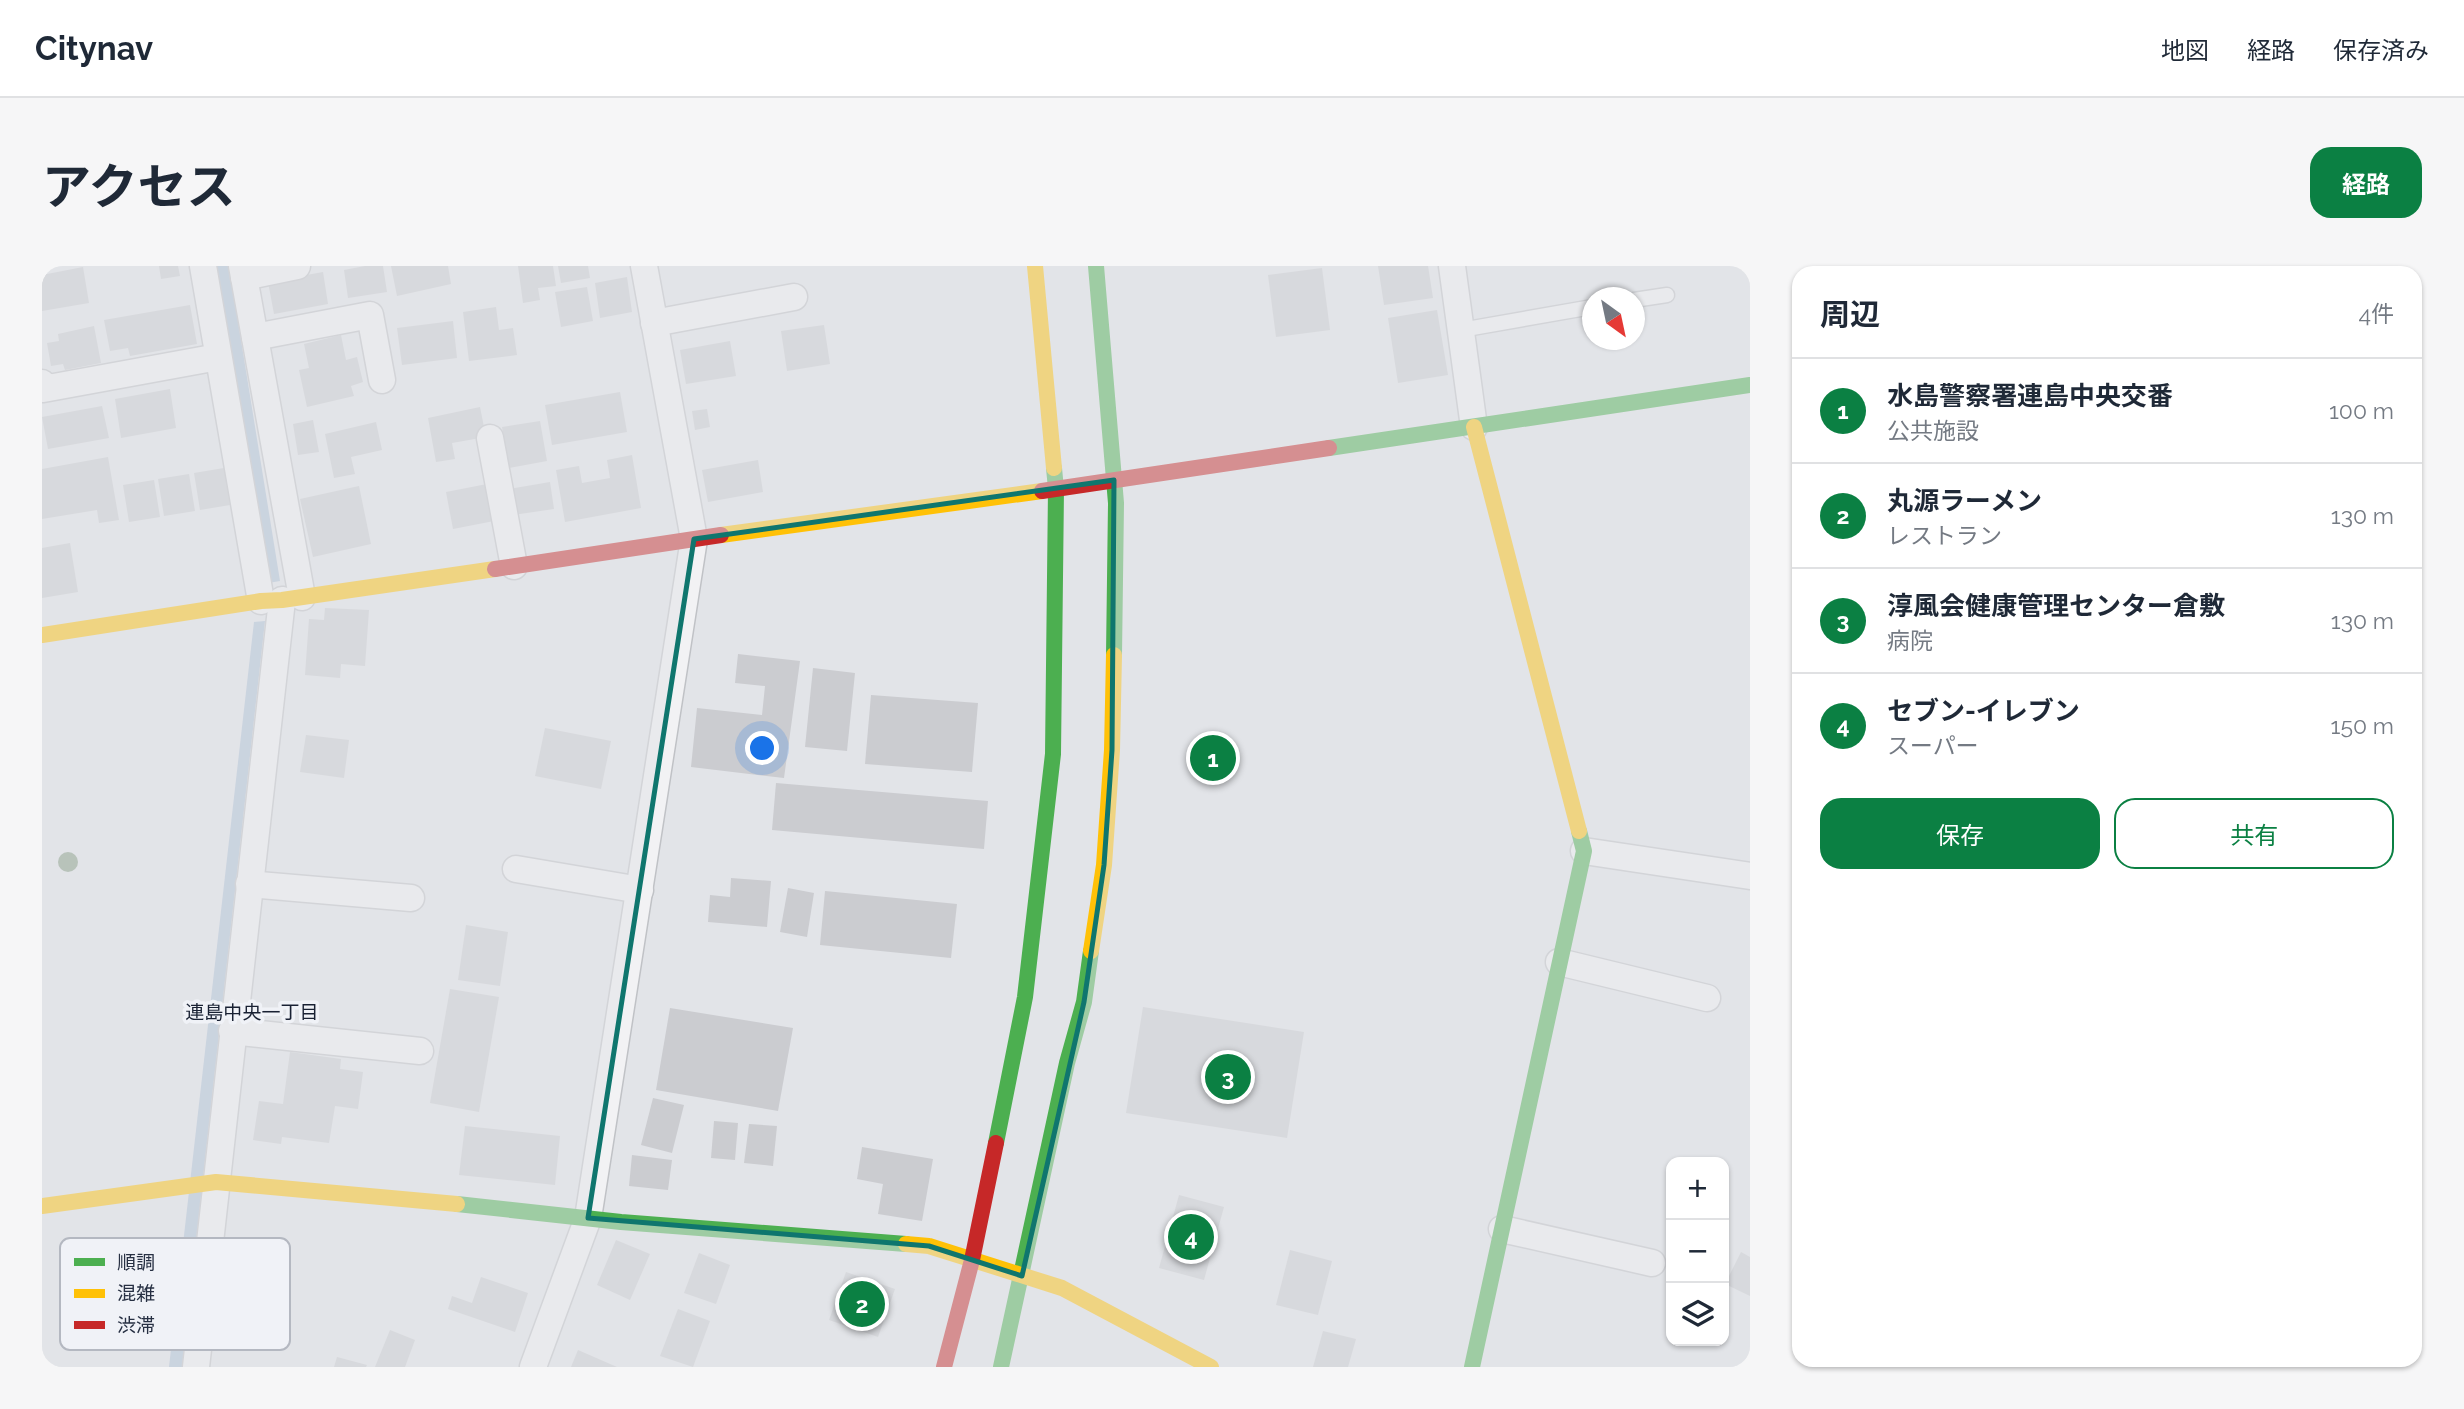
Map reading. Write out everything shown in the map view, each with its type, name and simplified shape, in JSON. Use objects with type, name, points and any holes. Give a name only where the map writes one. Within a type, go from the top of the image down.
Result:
[{"type":"street","points":[[203,266],[218,357],[282,600]]},
{"type":"street","points":[[209,1238],[282,600],[255,337],[243,271],[297,266]]},
{"type":"street","points":[[533,1367],[588,1218],[694,539],[644,266]]},
{"type":"street","points":[[944,1367],[972,1260],[1025,997],[1053,754],[1056,489],[1035,266]]},
{"type":"street","points":[[1001,1367],[1084,1002],[1104,865],[1112,750],[1116,503],[1096,266]]},
{"type":"street","points":[[1452,266],[1474,427],[1584,851],[1472,1367]]},
{"type":"street","points":[[654,323],[794,297]]},
{"type":"street","points":[[255,337],[370,315],[382,380]]},
{"type":"street","points":[[42,383],[43,389],[218,357]]},
{"type":"street","points":[[42,635],[694,539],[1056,489],[1750,385]]},
{"type":"street","points":[[490,438],[514,566]]},
{"type":"street","points":[[1584,851],[1750,876]]},
{"type":"street","points":[[516,870],[639,890]]},
{"type":"street","points":[[249,884],[411,898]]},
{"type":"street","points":[[1559,962],[1707,998]]},
{"type":"street","points":[[232,1031],[420,1051]]},
{"type":"street","points":[[42,1206],[215,1183],[929,1247],[1062,1288],[1210,1367]]},
{"type":"street","points":[[1502,1229],[1653,1263]]},
{"type":"lane","points":[[1645,298],[1667,295]]},
{"type":"lane","points":[[1461,330],[1582,309]]},
{"type":"highlighted area","points":[[1114,480],[1112,750],[1104,865],[1084,1002],[1022,1276],[929,1246],[588,1218],[694,539]]},
{"type":"water","points":[[216,266],[229,266],[280,581],[268,583]]},
{"type":"water","points":[[265,621],[196,1238],[184,1238],[254,622]]},
{"type":"water","points":[[171,1350],[184,1350],[182,1367],[169,1367]]},
{"type":"building","points":[[159,266],[178,266],[180,276],[161,279]]},
{"type":"building","points":[[383,266],[387,292],[348,298],[344,270]]},
{"type":"building","points":[[391,266],[448,266],[451,284],[397,296]]},
{"type":"building","points":[[518,266],[553,266],[556,286],[538,288],[540,300],[523,303]]},
{"type":"building","points":[[558,266],[588,266],[590,278],[561,283]]},
{"type":"building","points":[[1378,266],[1428,266],[1433,298],[1384,305]]},
{"type":"building","points":[[83,267],[89,303],[42,311],[42,275]]},
{"type":"building","points":[[1322,268],[1330,330],[1276,337],[1268,275]]},
{"type":"building","points":[[323,272],[328,304],[274,314],[268,282]]},
{"type":"building","points":[[627,277],[632,312],[600,318],[595,283]]},
{"type":"building","points":[[587,287],[593,321],[561,327],[555,292]]},
{"type":"building","points":[[190,305],[197,344],[130,356],[128,348],[110,351],[104,320]]},
{"type":"building","points":[[496,307],[499,330],[513,328],[517,355],[469,361],[463,312]]},
{"type":"building","points":[[1437,310],[1448,375],[1398,383],[1388,318]]},
{"type":"building","points":[[453,321],[457,358],[402,365],[397,328]]},
{"type":"building","points":[[824,325],[830,364],[787,371],[781,331]]},
{"type":"building","points":[[94,326],[101,363],[65,370],[63,364],[51,366],[47,343],[59,341],[58,334]]},
{"type":"building","points":[[341,335],[346,360],[357,357],[363,382],[351,386],[354,396],[307,407],[299,370],[309,368],[304,344]]},
{"type":"building","points":[[730,341],[736,376],[686,384],[680,350]]},
{"type":"building","points":[[170,389],[176,428],[121,438],[115,399]]},
{"type":"building","points":[[620,392],[627,432],[552,445],[545,405]]},
{"type":"building","points":[[102,406],[109,438],[48,449],[42,417]]},
{"type":"building","points":[[480,407],[486,437],[452,443],[455,459],[436,462],[428,418]]},
{"type":"building","points":[[707,409],[710,427],[695,430],[692,411]]},
{"type":"building","points":[[313,420],[319,452],[298,455],[293,424]]},
{"type":"building","points":[[540,421],[547,461],[509,468],[502,427]]},
{"type":"building","points":[[376,422],[382,450],[351,457],[355,474],[334,478],[325,434]]},
{"type":"building","points":[[632,455],[641,508],[565,522],[556,470],[579,466],[582,483],[610,478],[607,460]]},
{"type":"building","points":[[108,457],[119,520],[99,523],[97,510],[42,519],[42,469]]},
{"type":"building","points":[[758,460],[763,492],[708,502],[702,470]]},
{"type":"building","points":[[224,468],[230,505],[200,510],[194,473]]},
{"type":"building","points":[[189,474],[195,511],[164,516],[158,479]]},
{"type":"building","points":[[154,480],[160,517],[129,522],[123,485]]},
{"type":"building","points":[[550,482],[554,509],[513,515],[509,489]]},
{"type":"building","points":[[487,484],[494,521],[453,529],[446,492]]},
{"type":"building","points":[[359,486],[371,544],[313,557],[300,499]]},
{"type":"building","points":[[70,543],[78,592],[42,598],[42,548]]},
{"type":"building","points":[[325,608],[369,610],[365,666],[341,664],[340,678],[305,675],[309,619],[324,620]]},
{"type":"building","points":[[738,654],[800,661],[784,778],[691,767],[697,708],[762,715],[765,686],[735,683]]},
{"type":"building","points":[[813,668],[855,673],[847,751],[805,747]]},
{"type":"building","points":[[871,695],[978,703],[972,772],[865,764]]},
{"type":"building","points":[[545,728],[611,741],[601,789],[535,776]]},
{"type":"building","points":[[306,735],[349,740],[344,778],[300,772]]},
{"type":"building","points":[[776,783],[988,801],[984,849],[772,830]]},
{"type":"building","points":[[731,878],[771,881],[767,927],[708,922],[710,895],[730,897]]},
{"type":"building","points":[[788,888],[814,893],[807,937],[780,932]]},
{"type":"building","points":[[825,891],[957,904],[951,958],[820,945]]},
{"type":"building","points":[[466,925],[508,932],[500,986],[458,980]]},
{"type":"building","points":[[450,989],[499,997],[479,1112],[430,1103]]},
{"type":"building","points":[[1143,1007],[1304,1032],[1287,1138],[1126,1113]]},
{"type":"building","points":[[670,1008],[793,1028],[778,1111],[656,1090]]},
{"type":"building","points":[[290,1052],[341,1059],[340,1069],[363,1072],[358,1109],[335,1106],[329,1143],[282,1137],[281,1144],[253,1140],[259,1101],[283,1104]]},
{"type":"building","points":[[653,1098],[684,1105],[672,1153],[641,1145]]},
{"type":"building","points":[[714,1121],[738,1123],[735,1160],[711,1158]]},
{"type":"building","points":[[749,1124],[777,1126],[773,1166],[744,1163]]},
{"type":"building","points":[[465,1126],[560,1136],[555,1185],[459,1175]]},
{"type":"building","points":[[862,1147],[933,1159],[922,1221],[878,1214],[883,1184],[857,1179]]},
{"type":"building","points":[[632,1155],[672,1160],[668,1190],[629,1186]]},
{"type":"building","points":[[1179,1195],[1224,1207],[1204,1280],[1159,1268]]},
{"type":"building","points":[[616,1240],[650,1254],[630,1300],[597,1285]]},
{"type":"building","points":[[1290,1250],[1332,1261],[1318,1315],[1276,1305]]},
{"type":"building","points":[[1741,1252],[1750,1257],[1750,1296],[1729,1286],[1729,1276]]},
{"type":"building","points":[[699,1253],[730,1265],[716,1304],[684,1293]]},
{"type":"building","points":[[846,1272],[895,1289],[878,1337],[829,1320]]},
{"type":"building","points":[[481,1277],[528,1293],[515,1332],[448,1309],[452,1296],[472,1303]]},
{"type":"building","points":[[678,1309],[710,1321],[693,1367],[660,1356]]},
{"type":"building","points":[[390,1330],[415,1340],[405,1367],[375,1367]]},
{"type":"building","points":[[1323,1331],[1356,1339],[1348,1367],[1313,1367]]},
{"type":"building","points":[[578,1350],[617,1367],[571,1367]]},
{"type":"building","points":[[337,1357],[367,1365],[334,1367]]},
{"type":"traffic: fast","points":[[1096,266],[1116,503],[1114,655]]},
{"type":"traffic: fast","points":[[1329,448],[1750,385]]},
{"type":"traffic: fast","points":[[996,1143],[1025,997],[1053,754],[1054,468]]},
{"type":"traffic: fast","points":[[1472,1367],[1584,851],[1579,831]]},
{"type":"traffic: fast","points":[[1001,1367],[1067,1063],[1084,1002],[1091,951]]},
{"type":"traffic: fast","points":[[457,1204],[621,1222],[906,1244]]},
{"type":"traffic: slow","points":[[1035,266],[1054,468]]},
{"type":"traffic: slow","points":[[1474,427],[1579,831]]},
{"type":"traffic: slow","points":[[721,535],[1042,491]]},
{"type":"traffic: slow","points":[[42,635],[495,569]]},
{"type":"traffic: slow","points":[[1091,951],[1104,865],[1112,750],[1114,655]]},
{"type":"traffic: slow","points":[[42,1206],[216,1182],[457,1204]]},
{"type":"traffic: slow","points":[[906,1244],[929,1246],[1062,1288],[1211,1367]]},
{"type":"traffic: jam","points":[[1042,491],[1329,448]]},
{"type":"traffic: jam","points":[[495,569],[721,535]]},
{"type":"traffic: jam","points":[[944,1367],[972,1260],[996,1143]]},
{"type":"place","name":"水島警察署連島中央交番","points":[[1213,758]]},
{"type":"place","name":"淳風会健康管理センター倉敷","points":[[1228,1077]]},
{"type":"place","name":"セブン-イレブン","points":[[1191,1237]]},
{"type":"place","name":"丸源ラーメン","points":[[862,1304]]},
{"type":"district","name":"連島中央一丁目","points":[[252,1012]]}]
